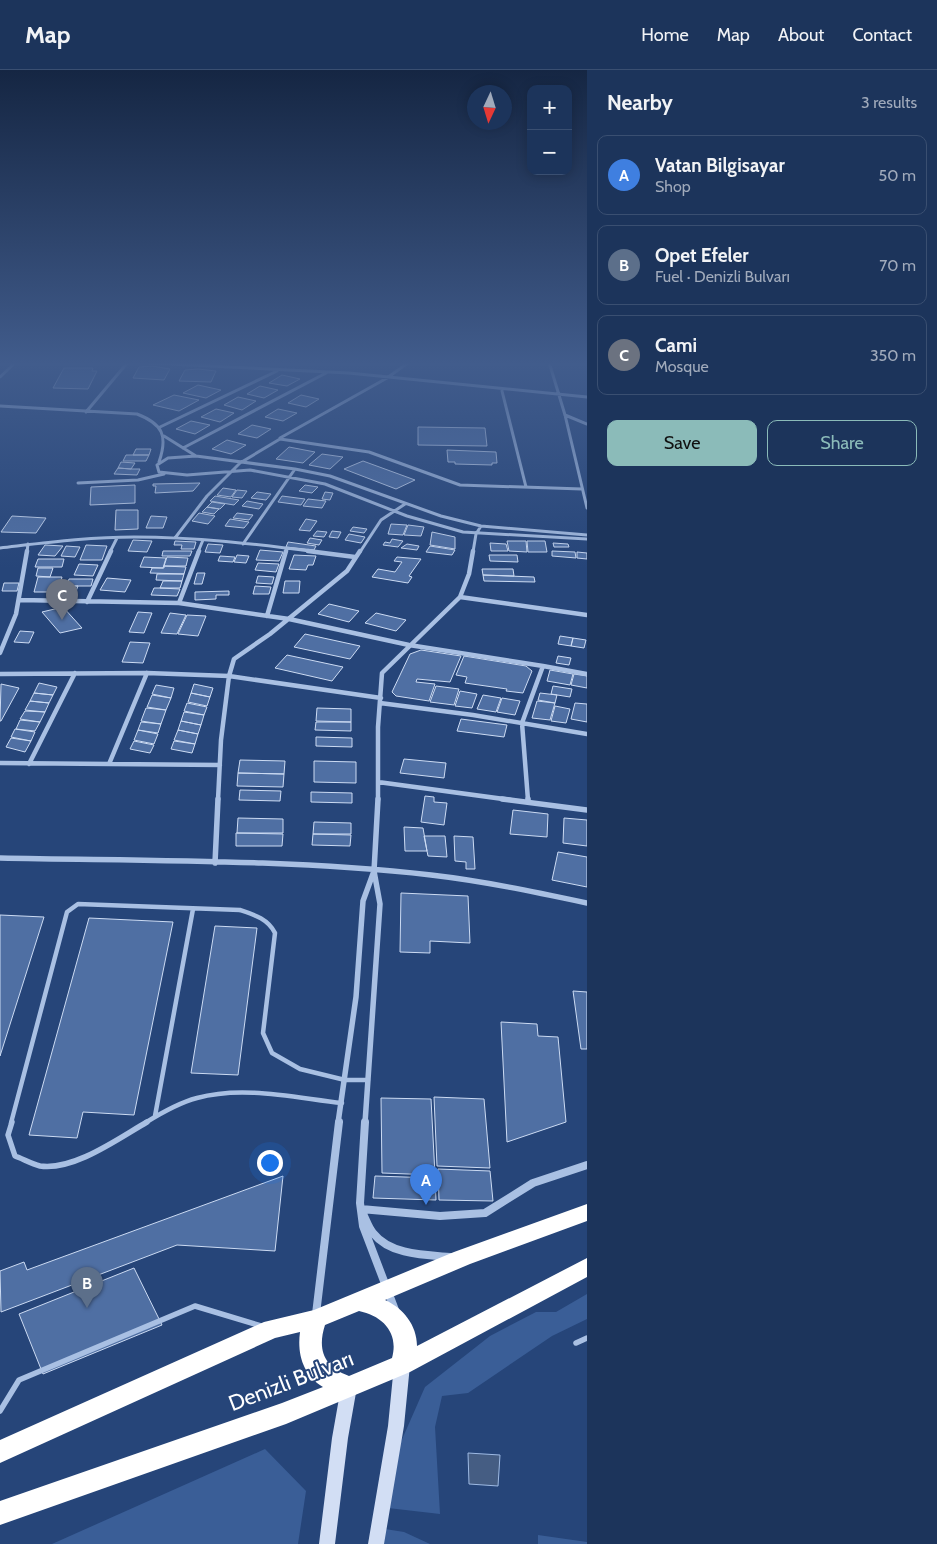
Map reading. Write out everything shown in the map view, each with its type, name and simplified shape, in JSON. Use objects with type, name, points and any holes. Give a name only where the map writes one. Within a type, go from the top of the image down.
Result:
[{"type":"highway","points":[[0,1452],[272,1329],[316,1319],[355,1301],[462,1258],[587,1212]]},
{"type":"highway","name":"Denizli Bulvarı","points":[[0,1513],[286,1413],[402,1365],[587,1266]]},
{"type":"highway","points":[[355,1301],[370,1303],[384,1309],[395,1318],[403,1329],[406,1342],[402,1365]]},
{"type":"highway","points":[[316,1319],[309,1336],[308,1350],[313,1362],[322,1373],[334,1382],[349,1387]]},
{"type":"street","points":[[162,431],[164,436],[163,452],[157,465],[159,472],[164,474]]},
{"type":"street","points":[[183,448],[216,431]]},
{"type":"street","points":[[174,538],[207,496],[240,463],[293,431]]},
{"type":"street","points":[[512,431],[526,488]]},
{"type":"street","points":[[569,431],[587,508]]},
{"type":"street","points":[[164,436],[196,456]]},
{"type":"street","points":[[280,438],[369,452],[460,485],[582,489]]},
{"type":"street","points":[[159,462],[180,456],[196,456],[295,469],[358,484],[405,504],[441,516],[481,526],[587,537]]},
{"type":"street","points":[[243,544],[295,469]]},
{"type":"street","points":[[78,483],[138,480],[164,474],[187,475],[250,470],[325,484],[407,516],[476,534],[587,537]]},
{"type":"street","points":[[215,864],[220,765],[229,676],[234,659],[289,619],[347,571],[381,520],[393,510],[405,504]]},
{"type":"street","points":[[316,1319],[356,997],[363,901],[374,870],[378,826],[382,673],[460,597],[469,574],[476,534],[481,526]]},
{"type":"street","points":[[87,602],[117,538]]},
{"type":"street","points":[[0,548],[28,544],[117,538],[174,538],[355,557]]},
{"type":"street","points":[[180,603],[203,540]]},
{"type":"street","points":[[0,653],[12,633],[20,600],[28,544]]},
{"type":"street","points":[[267,616],[287,549]]},
{"type":"street","points":[[460,597],[587,615]]},
{"type":"street","points":[[20,600],[180,603],[289,619],[409,645],[587,674]]},
{"type":"street","points":[[528,801],[522,723],[543,666]]},
{"type":"street","points":[[109,764],[147,673]]},
{"type":"street","points":[[0,674],[147,673],[229,676],[587,734]]},
{"type":"street","points":[[29,764],[75,674]]},
{"type":"street","points":[[0,763],[220,765]]},
{"type":"street","points":[[378,782],[587,810]]},
{"type":"street","points":[[0,858],[374,870],[486,883],[587,903]]},
{"type":"street","points":[[374,870],[380,904],[361,1209],[363,1226],[403,1329]]},
{"type":"street","points":[[361,1209],[440,1216],[485,1213],[533,1183],[587,1165]]},
{"type":"street","points":[[361,1209],[373,1232],[386,1245],[423,1255],[462,1258]]},
{"type":"street","points":[[376,1544],[396,1426],[402,1365]]},
{"type":"street","points":[[327,1544],[340,1438],[349,1387]]},
{"type":"lane","points":[[342,1103],[236,1093],[196,1097],[155,1116],[74,1162],[42,1166],[15,1156],[8,1136],[68,912],[78,904],[240,910],[262,918],[272,925],[275,933],[263,1033],[272,1053],[300,1069],[345,1080],[368,1080]]},
{"type":"lane","points":[[155,1116],[193,909]]},
{"type":"lane","points":[[0,1411],[19,1380],[195,1306],[272,1329]]},
{"type":"lane","points":[[576,1343],[587,1338]]},
{"type":"shaded area","points":[[587,1294],[587,1319],[552,1336],[468,1393],[442,1396],[435,1427],[440,1514],[388,1508],[400,1444],[425,1387],[490,1336],[536,1312],[556,1312]]},
{"type":"shaded area","points":[[265,1449],[306,1491],[298,1544],[52,1544]]},
{"type":"shaded area","points":[[468,1453],[500,1455],[498,1486],[469,1484]]},
{"type":"shaded area","points":[[385,1529],[404,1532],[430,1544],[382,1544]]},
{"type":"shaded area","points":[[538,1535],[587,1542],[587,1544],[538,1544]]},
{"type":"building","points":[[183,431],[200,431],[195,434]]},
{"type":"building","points":[[243,431],[268,431],[257,438],[238,434]]},
{"type":"building","points":[[418,431],[485,431],[487,446],[418,445]]},
{"type":"building","points":[[227,440],[246,445],[231,454],[212,449]]},
{"type":"building","points":[[289,447],[315,452],[303,463],[276,459]]},
{"type":"building","points":[[136,449],[151,449],[149,455],[133,455]]},
{"type":"building","points":[[447,450],[496,452],[497,463],[492,463],[492,465],[455,464],[455,462],[448,462]]},
{"type":"building","points":[[322,454],[343,457],[330,469],[309,465]]},
{"type":"building","points":[[126,455],[149,455],[146,461],[123,461]]},
{"type":"building","points":[[363,461],[415,480],[396,489],[344,469]]},
{"type":"building","points":[[121,462],[135,463],[131,469],[118,468]]},
{"type":"building","points":[[118,468],[140,469],[137,475],[114,474]]},
{"type":"building","points":[[200,483],[193,491],[155,493],[156,486],[153,486],[153,484]]},
{"type":"building","points":[[135,485],[135,503],[90,505],[91,487]]},
{"type":"building","points":[[305,485],[318,487],[312,493],[299,491]]},
{"type":"building","points":[[223,488],[236,490],[231,497],[217,495]]},
{"type":"building","points":[[237,490],[247,491],[242,498],[232,497]]},
{"type":"building","points":[[257,492],[271,494],[266,500],[251,498]]},
{"type":"building","points":[[325,492],[333,493],[330,500],[322,499]]},
{"type":"building","points":[[215,496],[239,500],[234,505],[210,501]]},
{"type":"building","points":[[282,496],[305,499],[301,505],[278,502]]},
{"type":"building","points":[[308,499],[326,501],[322,508],[303,506]]},
{"type":"building","points":[[247,501],[263,504],[259,509],[242,506]]},
{"type":"building","points":[[212,502],[225,504],[220,509],[207,507]]},
{"type":"building","points":[[207,507],[219,509],[214,514],[202,512]]},
{"type":"building","points":[[116,510],[138,510],[138,529],[115,530]]},
{"type":"building","points":[[199,513],[215,516],[208,524],[192,521]]},
{"type":"building","points":[[237,513],[253,515],[249,520],[233,518]]},
{"type":"building","points":[[12,516],[46,518],[36,533],[1,532]]},
{"type":"building","points":[[151,516],[167,517],[163,528],[146,528]]},
{"type":"building","points":[[230,519],[249,522],[244,528],[225,526]]},
{"type":"building","points":[[306,519],[317,521],[310,531],[299,530]]},
{"type":"building","points":[[391,524],[407,525],[403,535],[388,534]]},
{"type":"building","points":[[408,525],[424,527],[421,536],[404,535]]},
{"type":"building","points":[[353,527],[367,529],[364,533],[350,531]]},
{"type":"building","points":[[317,531],[327,532],[324,537],[313,536]]},
{"type":"building","points":[[332,531],[341,532],[338,538],[329,537]]},
{"type":"building","points":[[432,532],[455,537],[455,549],[430,545]]},
{"type":"building","points":[[349,534],[365,537],[361,543],[345,540]]},
{"type":"building","points":[[310,538],[322,540],[319,545],[307,543]]},
{"type":"building","points":[[392,539],[403,541],[398,547],[383,545],[385,542],[390,543]]},
{"type":"building","points":[[133,540],[152,541],[147,552],[128,551]]},
{"type":"building","points":[[175,541],[196,542],[194,549],[181,549],[182,545],[174,545]]},
{"type":"building","points":[[507,541],[526,541],[527,552],[509,551]]},
{"type":"building","points":[[527,541],[545,541],[547,552],[528,552]]},
{"type":"building","points":[[288,542],[316,546],[314,550],[286,547]]},
{"type":"building","points":[[490,543],[506,544],[508,551],[491,551]]},
{"type":"building","points":[[553,543],[568,544],[569,547],[554,547]]},
{"type":"building","points":[[208,544],[223,545],[220,553],[205,552]]},
{"type":"building","points":[[407,544],[419,546],[417,550],[401,548]]},
{"type":"building","points":[[45,545],[63,546],[55,556],[38,555]]},
{"type":"building","points":[[86,545],[107,546],[102,560],[80,560]]},
{"type":"building","points":[[66,546],[80,547],[75,557],[61,556]]},
{"type":"building","points":[[430,546],[455,550],[452,555],[426,552]]},
{"type":"building","points":[[260,550],[283,552],[279,561],[256,560]]},
{"type":"building","points":[[163,551],[192,551],[190,556],[162,556]]},
{"type":"building","points":[[552,551],[575,552],[576,558],[552,556]]},
{"type":"building","points":[[577,552],[587,553],[587,559],[577,558]]},
{"type":"building","points":[[237,555],[249,556],[246,563],[234,562]]},
{"type":"building","points":[[294,555],[316,556],[313,565],[308,565],[306,570],[289,569]]},
{"type":"building","points":[[489,555],[517,555],[518,562],[490,561]]},
{"type":"building","points":[[220,556],[235,557],[233,562],[218,561]]},
{"type":"building","points":[[144,557],[166,558],[163,568],[140,567]]},
{"type":"building","points":[[167,557],[188,558],[186,566],[164,566]]},
{"type":"building","points":[[397,557],[421,559],[409,576],[412,577],[408,583],[372,577],[378,569],[395,572],[402,562],[394,561]]},
{"type":"building","points":[[38,559],[64,559],[62,567],[35,567]]},
{"type":"building","points":[[258,563],[279,564],[276,572],[255,570]]},
{"type":"building","points":[[79,564],[98,565],[93,576],[74,575]]},
{"type":"building","points":[[164,566],[186,567],[184,574],[150,573],[152,568],[164,568]]},
{"type":"building","points":[[38,568],[53,568],[50,577],[36,576]]},
{"type":"building","points":[[482,569],[513,569],[514,576],[483,575]]},
{"type":"building","points":[[197,573],[205,573],[202,584],[194,584]]},
{"type":"building","points":[[157,574],[184,574],[182,581],[156,580]]},
{"type":"building","points":[[483,575],[534,577],[535,582],[484,581]]},
{"type":"building","points":[[258,576],[274,577],[272,584],[256,583]]},
{"type":"building","points":[[38,577],[62,577],[58,592],[34,592]]},
{"type":"building","points":[[107,578],[131,580],[125,592],[100,590]]},
{"type":"building","points":[[69,579],[93,579],[91,586],[67,586]]},
{"type":"building","points":[[163,581],[182,581],[180,588],[160,588]]},
{"type":"building","points":[[285,581],[300,581],[299,593],[283,593]]},
{"type":"building","points":[[4,583],[19,583],[17,591],[2,591]]},
{"type":"building","points":[[64,586],[78,586],[75,594],[61,593]]},
{"type":"building","points":[[255,586],[271,587],[269,594],[253,594]]},
{"type":"building","points":[[154,588],[180,589],[177,596],[151,595]]},
{"type":"building","points":[[229,591],[229,595],[216,595],[216,599],[195,600],[195,592]]},
{"type":"building","points":[[329,604],[359,611],[349,622],[318,614]]},
{"type":"building","points":[[63,607],[82,628],[60,633],[42,612]]},
{"type":"building","points":[[138,612],[152,613],[144,633],[129,632]]},
{"type":"building","points":[[170,613],[186,615],[177,634],[161,633]]},
{"type":"building","points":[[376,613],[406,620],[396,631],[365,623]]},
{"type":"building","points":[[187,615],[206,616],[198,636],[178,634]]},
{"type":"building","points":[[20,631],[34,632],[29,643],[14,642]]},
{"type":"building","points":[[305,634],[360,646],[350,659],[294,647]]},
{"type":"building","points":[[560,636],[573,638],[571,646],[558,644]]},
{"type":"building","points":[[573,638],[586,640],[584,648],[571,646]]},
{"type":"building","points":[[130,642],[150,643],[143,663],[122,662]]},
{"type":"building","points":[[421,650],[461,656],[450,682],[417,679],[416,682],[435,684],[429,701],[396,696],[392,692],[410,654]]},
{"type":"building","points":[[287,655],[343,667],[332,681],[275,668]]},
{"type":"building","points":[[464,656],[526,666],[532,671],[523,693],[465,683],[467,677],[456,675]]},
{"type":"building","points":[[558,656],[571,658],[569,665],[556,663]]},
{"type":"building","points":[[550,670],[573,674],[570,685],[547,681]]},
{"type":"building","points":[[574,674],[587,676],[587,688],[571,685]]},
{"type":"building","points":[[39,683],[57,687],[53,695],[34,693]]},
{"type":"building","points":[[1,684],[19,688],[0,721]]},
{"type":"building","points":[[194,684],[213,688],[210,697],[191,693]]},
{"type":"building","points":[[156,685],[174,688],[171,698],[152,694]]},
{"type":"building","points":[[436,686],[459,689],[454,705],[430,702]]},
{"type":"building","points":[[553,686],[572,689],[570,697],[551,694]]},
{"type":"building","points":[[460,691],[477,694],[472,708],[455,706]]},
{"type":"building","points":[[34,693],[53,695],[49,703],[30,701]]},
{"type":"building","points":[[191,693],[210,697],[207,706],[188,702]]},
{"type":"building","points":[[540,693],[557,695],[555,703],[538,700]]},
{"type":"building","points":[[152,695],[171,698],[166,710],[147,707]]},
{"type":"building","points":[[483,695],[501,698],[496,712],[477,709]]},
{"type":"building","points":[[502,698],[520,701],[515,715],[497,712]]},
{"type":"building","points":[[30,701],[49,703],[45,712],[25,710]]},
{"type":"building","points":[[537,701],[555,703],[550,720],[532,718]]},
{"type":"building","points":[[187,703],[207,707],[204,715],[184,711]]},
{"type":"building","points":[[575,703],[587,704],[587,722],[571,719]]},
{"type":"building","points":[[555,706],[570,709],[566,723],[551,721]]},
{"type":"building","points":[[146,708],[166,710],[161,724],[141,721]]},
{"type":"building","points":[[317,708],[351,709],[351,722],[316,721]]},
{"type":"building","points":[[25,711],[45,712],[40,722],[20,719]]},
{"type":"building","points":[[184,712],[204,715],[201,725],[181,721]]},
{"type":"building","points":[[461,719],[507,725],[504,737],[457,731]]},
{"type":"building","points":[[20,720],[40,722],[35,731],[16,729]]},
{"type":"building","points":[[181,721],[201,725],[198,734],[178,730]]},
{"type":"building","points":[[141,722],[161,724],[158,733],[138,730]]},
{"type":"building","points":[[316,722],[351,722],[351,731],[315,730]]},
{"type":"building","points":[[15,729],[35,732],[31,741],[11,737]]},
{"type":"building","points":[[138,730],[158,734],[154,744],[134,740]]},
{"type":"building","points":[[178,730],[198,734],[195,744],[174,740]]},
{"type":"building","points":[[316,737],[352,738],[352,747],[316,746]]},
{"type":"building","points":[[11,738],[31,741],[25,752],[6,747]]},
{"type":"building","points":[[134,741],[154,745],[150,753],[130,749]]},
{"type":"building","points":[[174,741],[195,744],[192,753],[171,749]]},
{"type":"building","points":[[404,759],[446,763],[444,778],[400,773]]},
{"type":"building","points":[[240,760],[285,761],[284,774],[238,773]]},
{"type":"building","points":[[314,761],[356,762],[356,783],[314,782]]},
{"type":"building","points":[[238,773],[284,774],[283,787],[237,786]]},
{"type":"building","points":[[240,790],[281,791],[280,801],[239,800]]},
{"type":"building","points":[[311,792],[352,793],[352,803],[311,802]]},
{"type":"building","points":[[425,796],[434,797],[434,802],[447,803],[444,825],[421,822]]},
{"type":"building","points":[[513,810],[548,814],[547,837],[510,834]]},
{"type":"building","points":[[238,818],[283,819],[283,833],[237,833]]},
{"type":"building","points":[[564,818],[587,820],[587,846],[563,843]]},
{"type":"building","points":[[314,822],[351,823],[351,834],[313,834]]},
{"type":"building","points":[[404,827],[423,828],[427,851],[405,851]]},
{"type":"building","points":[[236,833],[283,834],[282,846],[236,846]]},
{"type":"building","points":[[313,834],[351,835],[350,846],[312,845]]},
{"type":"building","points":[[424,836],[445,836],[447,857],[428,856]]},
{"type":"building","points":[[454,836],[473,837],[475,869],[466,869],[466,862],[455,861]]},
{"type":"building","points":[[558,852],[587,857],[587,887],[552,880]]},
{"type":"building","points":[[401,893],[468,896],[470,943],[430,941],[430,953],[400,952]]},
{"type":"building","points":[[0,915],[44,917],[0,1056]]},
{"type":"building","points":[[89,918],[173,922],[134,1115],[83,1112],[77,1138],[29,1135]]},
{"type":"building","points":[[215,926],[257,928],[238,1075],[191,1073]]},
{"type":"building","points":[[573,991],[587,992],[587,1049],[581,1049]]},
{"type":"building","points":[[501,1022],[537,1024],[538,1036],[558,1037],[566,1122],[507,1142]]},
{"type":"building","points":[[434,1097],[484,1099],[490,1168],[437,1166]]},
{"type":"building","points":[[381,1098],[431,1099],[435,1175],[382,1173]]},
{"type":"building","points":[[438,1169],[490,1171],[493,1201],[439,1200]]},
{"type":"building","points":[[283,1176],[275,1251],[177,1245],[1,1312],[0,1271],[24,1262],[27,1270]]},
{"type":"building","points":[[375,1176],[435,1178],[436,1200],[373,1198]]},
{"type":"building","points":[[134,1268],[162,1325],[43,1374],[19,1314]]},
{"type":"place","name":"Cami","points":[[62,620]]},
{"type":"place","name":"Vatan Bilgisayar","points":[[426,1205]]},
{"type":"place","name":"Opet Efeler","points":[[87,1308]]}]
